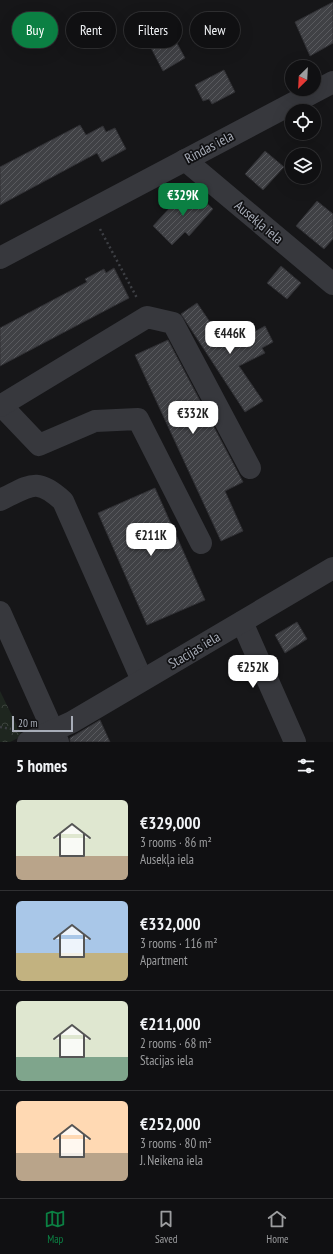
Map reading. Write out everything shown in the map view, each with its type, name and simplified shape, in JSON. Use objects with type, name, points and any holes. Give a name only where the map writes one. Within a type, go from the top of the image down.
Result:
[{"type":"street","name":"Rindas iela","points":[[0,258],[333,82]]},
{"type":"street","name":"Ausekļa iela","points":[[185,160],[333,284]]},
{"type":"street","points":[[201,543],[138,419],[94,421],[39,445],[1,406],[147,317],[173,323],[250,468]]},
{"type":"street","points":[[0,500],[28,487],[40,485],[50,489],[63,501],[142,680]]},
{"type":"street","name":"Stacijas iela","points":[[28,742],[56,736],[72,722],[333,568]]},
{"type":"street","points":[[0,612],[56,736]]},
{"type":"street","points":[[242,622],[295,742]]},
{"type":"path","points":[[90,210],[147,317]]},
{"type":"green space","points":[[0,691],[22,736],[10,742],[0,742]]},
{"type":"building","points":[[333,2],[333,43],[310,56],[295,22]]},
{"type":"building","points":[[151,48],[180,48],[185,58],[163,71]]},
{"type":"building","points":[[224,70],[235,92],[212,104],[209,99],[203,101],[195,85]]},
{"type":"building","points":[[80,125],[86,135],[103,126],[106,132],[115,128],[126,149],[102,162],[97,153],[0,205],[0,167]]},
{"type":"building","points":[[265,151],[284,167],[263,190],[245,174]]},
{"type":"building","points":[[191,189],[213,209],[189,236],[185,232],[172,245],[153,226],[175,202],[177,204]]},
{"type":"building","points":[[317,201],[333,214],[333,239],[324,249],[296,226]]},
{"type":"building","points":[[281,266],[301,283],[287,299],[267,283]]},
{"type":"building","points":[[114,268],[129,298],[0,366],[0,328],[87,282],[85,279],[104,269],[106,273]]},
{"type":"building","points":[[197,303],[227,347],[265,326],[273,342],[262,348],[265,353],[239,366],[263,401],[245,412],[181,314]]},
{"type":"building","points":[[168,340],[243,482],[225,491],[243,531],[221,541],[135,355]]},
{"type":"building","points":[[155,488],[205,600],[147,625],[98,513]]},
{"type":"building","points":[[297,622],[307,639],[285,653],[275,635]]},
{"type":"building","points":[[100,720],[110,742],[70,742],[70,738]]}]
